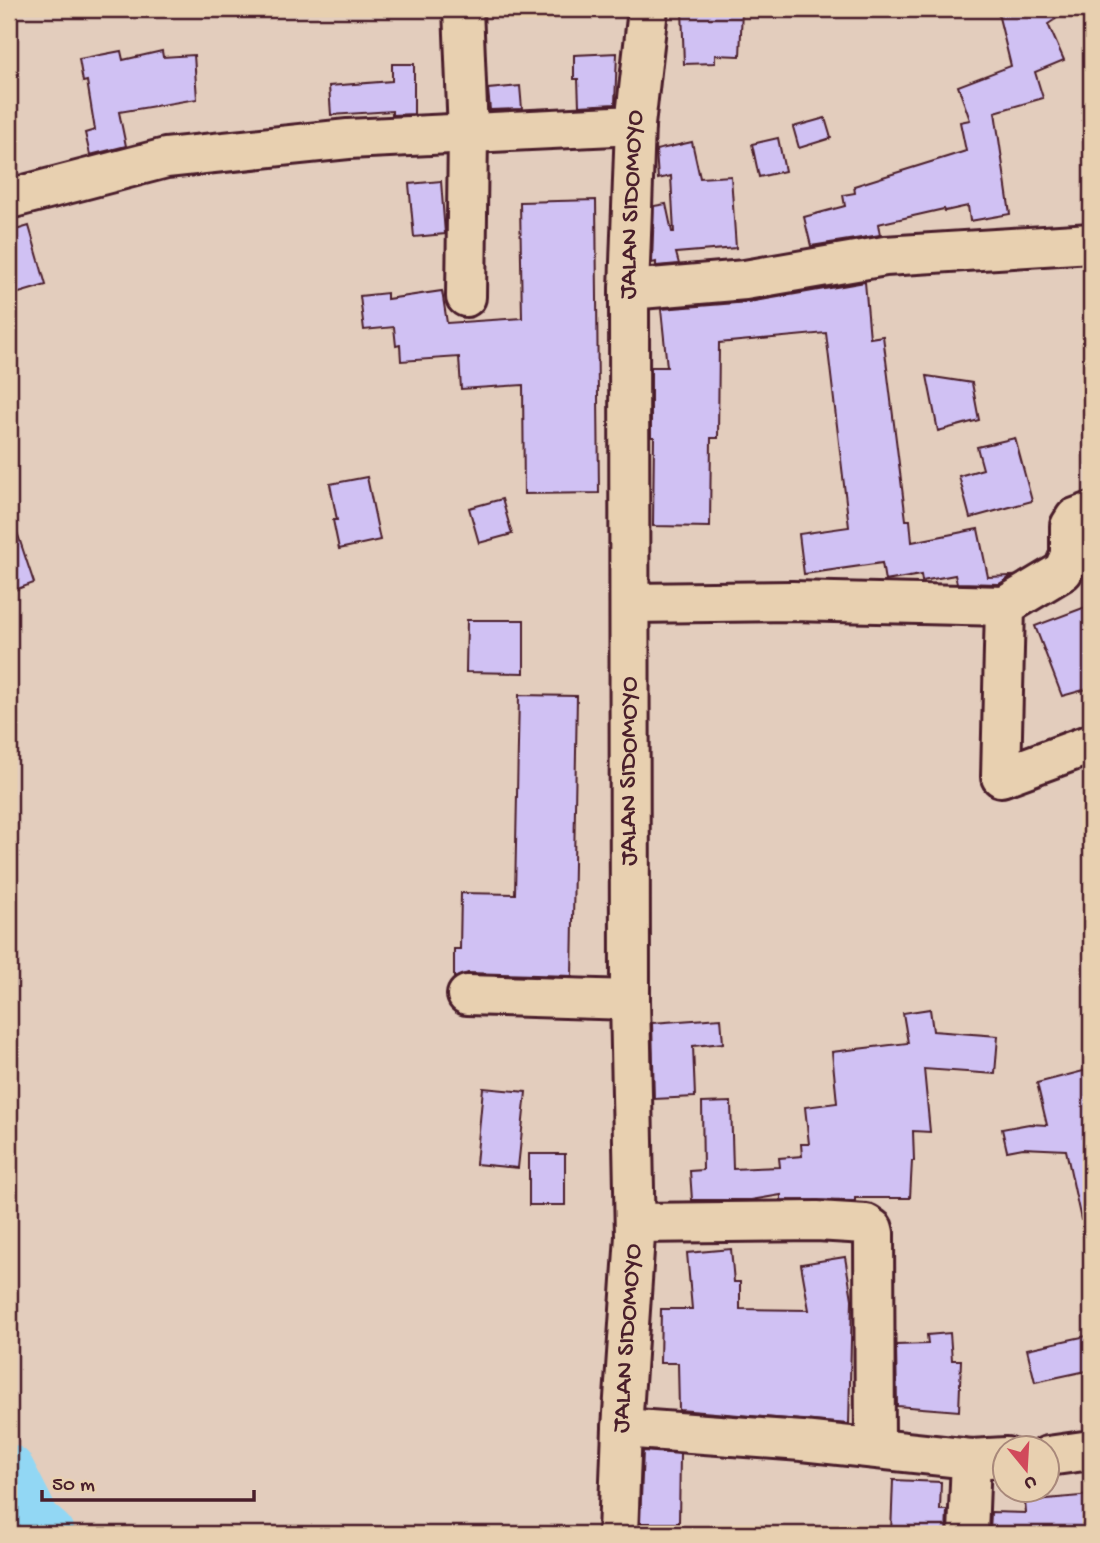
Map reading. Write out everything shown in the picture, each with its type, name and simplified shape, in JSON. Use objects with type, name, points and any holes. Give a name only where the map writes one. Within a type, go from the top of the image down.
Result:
[{"type":"street","points":[[463,9],[468,133],[466,296]]},
{"type":"street","name":"JALAN SIDOMOYO","points":[[618,1534],[635,1223],[630,1000],[629,290],[635,124],[648,9]]},
{"type":"street","points":[[9,199],[166,158],[348,139],[635,124]]},
{"type":"street","points":[[629,290],[745,280],[885,256],[1091,243]]},
{"type":"street","points":[[631,603],[792,601],[1004,606],[1063,571],[1070,555],[1070,526],[1075,518],[1091,512]]},
{"type":"street","points":[[1004,606],[1001,777],[1091,744]]},
{"type":"street","points":[[467,995],[630,1000]]},
{"type":"street","points":[[635,1223],[817,1221],[871,1226],[874,1233],[875,1448]]},
{"type":"street","points":[[622,1428],[988,1458],[968,1534]]},
{"type":"street","points":[[1062,1454],[1091,1450]]},
{"type":"building","points":[[682,9],[742,9],[740,56],[715,55],[715,63],[684,64]]},
{"type":"building","points":[[997,9],[1071,9],[1048,24],[1064,60],[1035,72],[1043,98],[995,112],[1010,214],[970,221],[968,206],[945,211],[944,209],[878,224],[880,235],[811,246],[804,217],[845,206],[843,195],[855,193],[854,186],[966,151],[960,122],[970,120],[958,86],[1011,66]]},
{"type":"building","points":[[121,51],[123,60],[162,51],[163,57],[194,55],[197,99],[119,112],[126,146],[90,155],[85,133],[95,130],[87,81],[83,82],[79,59]]},
{"type":"building","points":[[617,53],[615,104],[579,106],[578,79],[574,79],[574,55]]},
{"type":"building","points":[[392,64],[414,64],[414,114],[392,115],[392,111],[331,115],[329,86],[392,81]]},
{"type":"building","points":[[520,86],[522,109],[490,110],[488,89]]},
{"type":"building","points":[[825,118],[831,138],[799,148],[793,127]]},
{"type":"building","points":[[778,138],[785,171],[759,177],[752,144]]},
{"type":"building","points":[[692,142],[700,178],[731,176],[736,248],[676,253],[679,264],[656,266],[656,262],[652,263],[654,206],[666,204],[674,232],[671,176],[658,179],[656,150]]},
{"type":"building","points":[[441,181],[445,234],[414,237],[409,184]]},
{"type":"building","points":[[596,200],[599,493],[524,494],[523,385],[461,389],[459,357],[401,361],[400,345],[396,346],[394,327],[364,330],[360,296],[387,293],[387,299],[442,291],[447,323],[522,318],[520,202]]},
{"type":"building","points":[[29,226],[46,285],[9,296],[9,232]]},
{"type":"building","points":[[865,282],[870,338],[883,336],[906,520],[910,520],[912,542],[978,529],[988,577],[1012,576],[999,584],[957,583],[955,575],[922,581],[921,575],[885,581],[882,563],[804,574],[799,534],[849,527],[826,333],[719,343],[718,438],[711,438],[710,527],[653,526],[654,437],[651,437],[651,367],[667,367],[661,309],[749,302]]},
{"type":"building","points":[[927,376],[972,383],[979,420],[938,431]]},
{"type":"building","points":[[1015,438],[1032,501],[970,518],[959,476],[983,469],[977,447]]},
{"type":"building","points":[[367,477],[380,540],[339,549],[330,484]]},
{"type":"building","points":[[502,499],[512,534],[479,543],[469,508]]},
{"type":"building","points":[[13,520],[34,583],[9,592],[9,521]]},
{"type":"building","points":[[1091,605],[1091,688],[1062,696],[1035,626]]},
{"type":"building","points":[[467,620],[524,620],[524,673],[466,672]]},
{"type":"building","points":[[519,695],[577,696],[572,976],[468,973],[454,978],[454,949],[460,949],[461,893],[515,894]]},
{"type":"building","points":[[930,1009],[933,1031],[998,1036],[995,1074],[924,1069],[930,1132],[913,1131],[914,1161],[910,1198],[855,1198],[855,1201],[781,1200],[781,1195],[751,1200],[692,1200],[690,1171],[703,1170],[702,1103],[731,1102],[733,1169],[780,1167],[779,1158],[802,1156],[801,1144],[809,1144],[805,1107],[837,1103],[832,1052],[908,1043],[903,1013]]},
{"type":"building","points":[[721,1018],[723,1043],[693,1046],[695,1097],[654,1099],[652,1023]]},
{"type":"building","points":[[1091,1069],[1091,1219],[1081,1220],[1066,1150],[1023,1148],[1007,1151],[1002,1129],[1029,1124],[1047,1125],[1037,1083]]},
{"type":"building","points":[[483,1088],[526,1092],[518,1168],[476,1164]]},
{"type":"building","points":[[529,1154],[565,1154],[565,1205],[529,1205]]},
{"type":"building","points":[[731,1249],[734,1282],[740,1282],[740,1309],[809,1310],[801,1264],[845,1257],[852,1299],[849,1424],[679,1410],[678,1363],[660,1363],[661,1309],[692,1309],[687,1253]]},
{"type":"building","points":[[950,1333],[952,1360],[961,1360],[959,1411],[897,1406],[896,1345],[928,1344],[927,1335]]},
{"type":"building","points":[[1091,1335],[1091,1370],[1035,1382],[1027,1349]]},
{"type":"building","points":[[643,1451],[680,1454],[679,1523],[640,1523]]},
{"type":"building","points":[[893,1480],[941,1482],[940,1510],[947,1510],[946,1534],[891,1534]]},
{"type":"building","points":[[1091,1495],[1091,1534],[990,1534],[991,1512],[1026,1513],[1025,1504],[1062,1504],[1062,1498]]},
{"type":"waterway","points":[[9,1470],[36,1523],[49,1534]]}]
